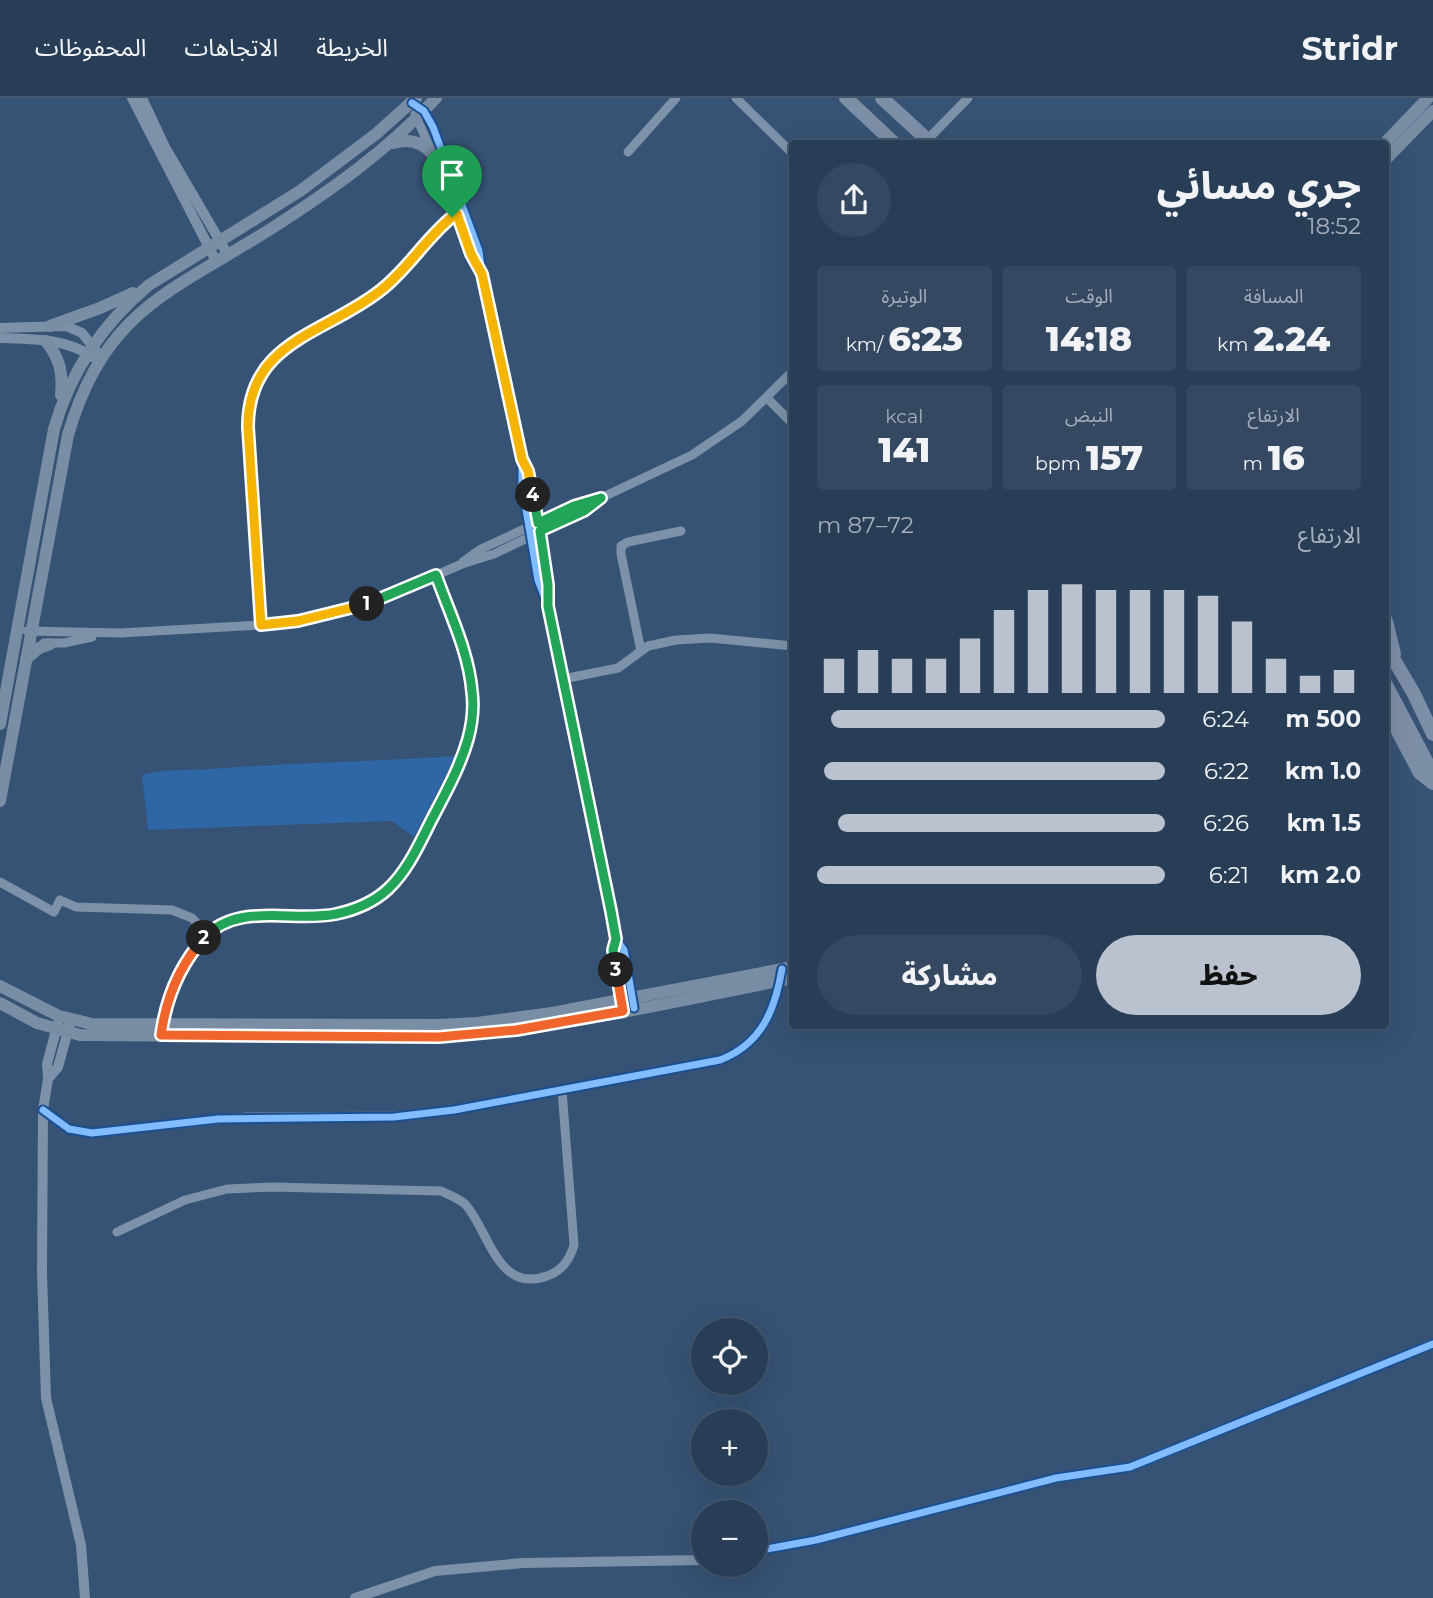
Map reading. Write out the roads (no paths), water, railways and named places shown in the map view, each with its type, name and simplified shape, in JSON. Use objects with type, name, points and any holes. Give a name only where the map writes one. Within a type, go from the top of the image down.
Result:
[{"type":"main road","points":[[0,724],[68,435],[81,394],[117,334],[136,314],[158,297],[352,175],[390,144],[436,98]]},
{"type":"main road","points":[[846,98],[891,140]]},
{"type":"main road","points":[[882,98],[929,140]]},
{"type":"main road","points":[[1389,155],[1428,98]]},
{"type":"main road","points":[[0,801],[4,755],[26,659],[23,635],[49,452],[61,406],[78,366],[126,303],[149,285],[300,191],[357,149],[414,100]]},
{"type":"main road","points":[[1389,140],[1416,119],[1433,111]]},
{"type":"main road","points":[[390,144],[403,140],[417,142],[433,155]]},
{"type":"main road","points":[[50,326],[100,308],[149,285]]},
{"type":"main road","points":[[46,341],[60,361],[61,406]]},
{"type":"main road","points":[[1389,633],[1396,662]]},
{"type":"main road","points":[[26,659],[39,648],[50,644]]},
{"type":"main road","points":[[1389,651],[1433,734]]},
{"type":"main road","points":[[1389,691],[1433,774]]},
{"type":"main road","points":[[1389,715],[1420,773],[1433,783]]},
{"type":"main road","points":[[0,1003],[92,1036],[162,1030],[439,1037],[516,1030],[628,1004],[787,974]]},
{"type":"main road","points":[[0,986],[64,1025]]},
{"type":"street","points":[[132,98],[143,112],[222,258]]},
{"type":"street","points":[[142,98],[143,112]]},
{"type":"street","points":[[628,152],[676,98]]},
{"type":"street","points":[[736,98],[789,150]]},
{"type":"street","points":[[931,140],[968,98]]},
{"type":"street","points":[[414,100],[433,155],[479,251],[522,459],[530,477],[548,585],[548,606]]},
{"type":"street","points":[[420,115],[433,127],[461,212]]},
{"type":"street","points":[[261,625],[248,427],[251,396],[256,382],[264,369],[285,348],[384,288],[461,212]]},
{"type":"street","points":[[46,341],[50,326]]},
{"type":"street","points":[[0,328],[74,328],[82,333],[90,349],[100,359]]},
{"type":"street","points":[[0,338],[46,341],[90,349]]},
{"type":"street","points":[[23,635],[108,634],[261,625],[298,621],[374,602],[462,564],[486,557],[539,527],[584,511],[601,498],[692,455],[742,421],[789,375]]},
{"type":"street","points":[[767,398],[789,420]]},
{"type":"street","points":[[522,459],[521,479],[529,532],[540,587],[548,606],[616,939],[624,950],[628,1004]]},
{"type":"street","points":[[641,651],[621,546],[628,542],[681,531]]},
{"type":"street","points":[[162,1030],[173,985],[194,949],[207,934],[220,926],[250,916],[333,915],[353,910],[386,891],[410,862],[461,759],[469,737],[472,715],[469,669],[436,575]]},
{"type":"street","points":[[23,635],[50,644],[108,634]]},
{"type":"street","points":[[563,679],[618,668],[641,651],[657,644],[693,638],[789,646]]},
{"type":"street","points":[[0,883],[54,912],[60,900],[76,907],[172,910],[192,918],[207,934]]},
{"type":"street","points":[[43,1110],[69,1129],[92,1133],[232,1118],[409,1116],[562,1090],[720,1060],[737,1053],[751,1042],[763,1027],[787,974]]},
{"type":"street","points":[[64,1025],[47,1064],[48,1079],[43,1110],[42,1273],[46,1398],[81,1545],[85,1598]]},
{"type":"street","points":[[117,1232],[186,1200],[227,1189],[271,1187],[441,1191],[464,1203],[496,1256],[509,1272],[528,1279],[549,1276],[566,1263],[574,1245],[562,1090]]},
{"type":"street","points":[[768,1549],[816,1540],[1056,1478],[1130,1467],[1433,1344]]},
{"type":"street","points":[[355,1598],[435,1571],[523,1563],[691,1560]]}]
